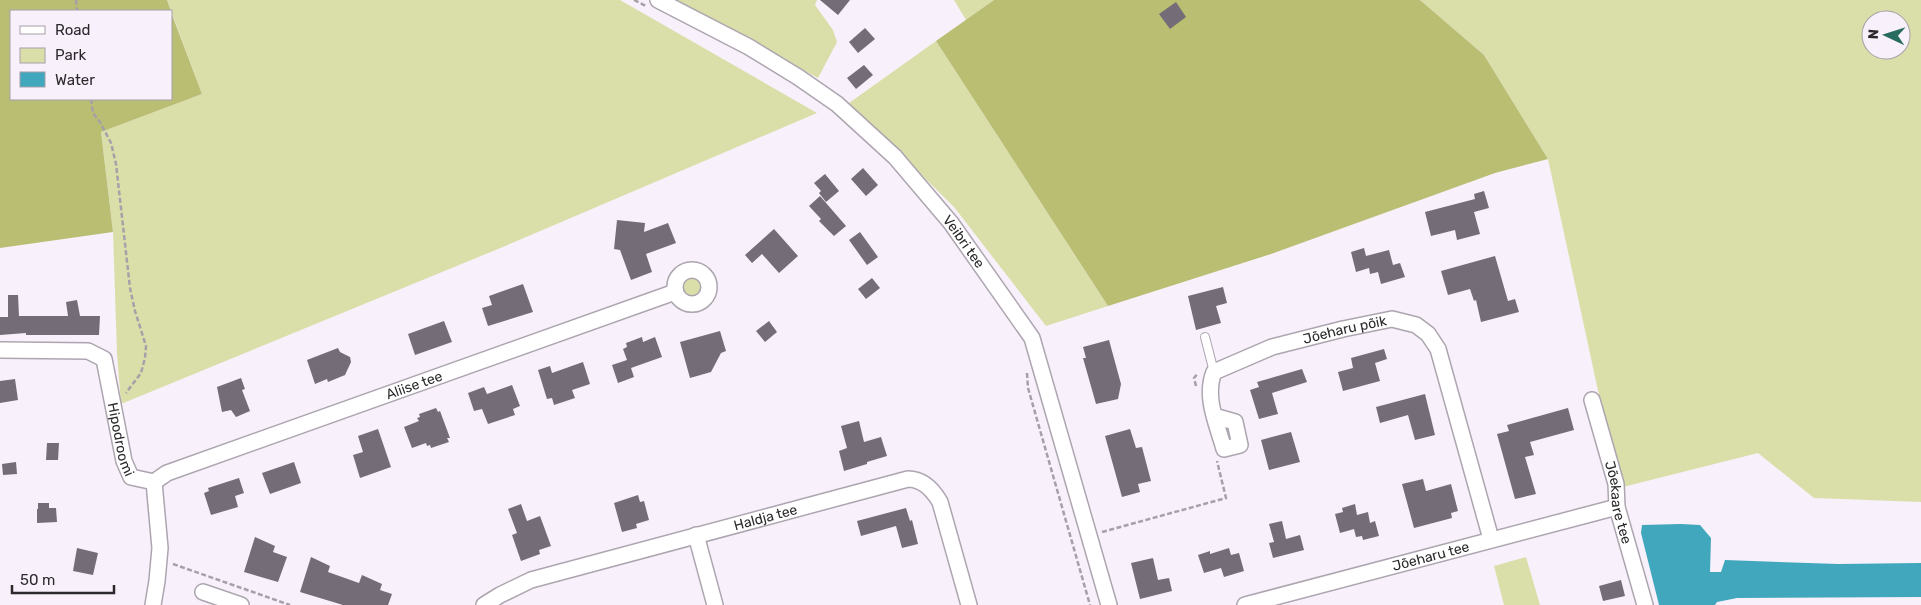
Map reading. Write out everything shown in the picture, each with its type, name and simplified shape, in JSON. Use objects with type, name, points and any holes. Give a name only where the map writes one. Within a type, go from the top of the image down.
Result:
[{"type":"street","name":"Veibri tee","points":[[655,5],[749,47],[837,104],[895,158],[951,223],[1032,338],[1109,605]]},
{"type":"street","name":"Aliise tee","points":[[154,482],[176,470],[675,292]]},
{"type":"street","name":"Jõeharu põik","points":[[1212,364],[1343,329],[1392,319],[1416,325],[1428,334],[1438,349],[1491,539]]},
{"type":"street","name":"Hipodroomi","points":[[0,350],[88,350],[104,359],[124,462],[131,477],[154,482],[160,548],[157,581],[152,605]]},
{"type":"street","points":[[1212,364],[1209,395],[1214,416]]},
{"type":"street","name":"Jõekaare tee","points":[[1592,400],[1616,484],[1617,507],[1645,605]]},
{"type":"street","name":"Haldja tee","points":[[484,605],[531,580],[696,534],[908,479],[917,480],[930,488],[940,502],[969,605]]},
{"type":"street","name":"Jõeharu tee","points":[[1246,605],[1617,507]]},
{"type":"street","points":[[696,534],[715,605]]},
{"type":"street","points":[[203,592],[241,605]]},
{"type":"lane","points":[[1205,337],[1212,364]]},
{"type":"path","points":[[634,0],[655,5]]},
{"type":"path","points":[[90,100],[93,113],[111,143],[116,164],[130,288],[146,346],[141,373],[126,393]]},
{"type":"path","points":[[1197,387],[1194,378],[1212,364]]},
{"type":"path","points":[[1027,369],[1028,388],[1090,605]]},
{"type":"path","points":[[1098,533],[1226,498],[1215,454]]},
{"type":"path","points":[[167,562],[290,605]]},
{"type":"green space","points":[[0,0],[167,0],[171,10],[10,10],[10,100],[172,100],[172,15],[202,94],[101,132],[113,232],[0,248]]},
{"type":"green space","points":[[167,0],[620,0],[817,113],[498,249],[121,404],[117,354],[113,232],[101,132],[202,94]]},
{"type":"green space","points":[[672,0],[817,0],[815,5],[833,30],[837,42],[818,78]]},
{"type":"green space","points":[[954,0],[994,0],[966,20]]},
{"type":"green space","points":[[994,0],[1420,0],[1484,55],[1548,159],[1495,173],[1271,254],[1108,306],[936,41]]},
{"type":"green space","points":[[1420,0],[1921,0],[1921,502],[1814,498],[1758,453],[1619,488],[1548,159],[1484,55]]},
{"type":"green space","points":[[936,41],[1108,306],[1046,326],[954,207],[849,103]]},
{"type":"green space","points":[[692,273],[702,277],[706,287],[702,297],[692,301],[682,297],[678,287],[682,277]]},
{"type":"green space","points":[[1526,557],[1540,605],[1504,605],[1494,566]]},
{"type":"water","points":[[1642,525],[1700,525],[1711,538],[1710,572],[1721,572],[1725,560],[1838,564],[1921,563],[1921,597],[1737,598],[1717,602],[1715,605],[1659,605],[1641,533]]},
{"type":"building","points":[[820,0],[850,0],[838,15]]},
{"type":"building","points":[[1176,2],[1186,17],[1170,29],[1159,14]]},
{"type":"building","points":[[865,28],[875,39],[858,53],[849,42]]},
{"type":"building","points":[[864,65],[873,75],[856,89],[847,78]]},
{"type":"building","points":[[863,168],[878,185],[866,196],[851,179]]},
{"type":"building","points":[[825,174],[839,191],[826,202],[819,193],[821,191],[814,183]]},
{"type":"building","points":[[1484,191],[1489,208],[1474,212],[1480,234],[1457,240],[1455,230],[1431,236],[1425,212],[1475,199],[1474,194]]},
{"type":"building","points":[[820,196],[846,226],[834,236],[819,221],[821,219],[809,206]]},
{"type":"building","points":[[617,220],[645,223],[644,232],[668,223],[676,243],[646,254],[652,272],[631,280],[620,250],[614,249]]},
{"type":"building","points":[[774,229],[798,256],[779,273],[762,254],[752,263],[745,255]]},
{"type":"building","points":[[860,232],[878,257],[867,265],[849,240]]},
{"type":"building","points":[[1364,248],[1366,256],[1389,250],[1393,265],[1400,263],[1405,277],[1381,284],[1378,272],[1370,274],[1369,268],[1356,272],[1351,252]]},
{"type":"building","points":[[1495,256],[1508,301],[1515,299],[1519,312],[1481,322],[1476,300],[1474,301],[1470,289],[1448,295],[1441,271]]},
{"type":"building","points":[[872,278],[880,288],[866,299],[858,289]]},
{"type":"building","points":[[523,284],[533,312],[488,326],[482,308],[492,305],[489,296]]},
{"type":"building","points":[[1223,287],[1227,303],[1216,306],[1221,323],[1196,330],[1188,296]]},
{"type":"building","points":[[8,295],[18,295],[19,316],[68,316],[66,302],[77,300],[80,316],[100,316],[99,335],[26,335],[26,333],[0,335],[0,317],[8,317]]},
{"type":"building","points":[[444,321],[452,342],[415,355],[408,334]]},
{"type":"building","points":[[769,321],[777,332],[765,342],[756,331]]},
{"type":"building","points":[[720,331],[726,351],[721,353],[711,372],[690,378],[680,342]]},
{"type":"building","points":[[642,337],[643,342],[655,337],[662,357],[631,368],[634,377],[618,383],[612,365],[627,360],[623,349],[627,347],[626,343]]},
{"type":"building","points":[[1109,340],[1121,384],[1118,399],[1096,404],[1083,358],[1086,358],[1083,347]]},
{"type":"building","points":[[338,348],[340,352],[350,357],[351,362],[345,375],[328,382],[327,379],[315,384],[307,360]]},
{"type":"building","points":[[1384,349],[1387,359],[1375,363],[1380,381],[1343,391],[1338,372],[1353,368],[1351,358]]},
{"type":"building","points":[[583,362],[590,384],[572,390],[575,398],[554,405],[552,398],[547,399],[538,370],[550,366],[552,373]]},
{"type":"building","points":[[1302,369],[1307,382],[1272,393],[1278,414],[1259,419],[1250,390],[1259,387],[1257,382]]},
{"type":"building","points":[[241,378],[245,389],[242,390],[250,411],[236,417],[231,410],[222,412],[217,387]]},
{"type":"building","points":[[15,379],[18,400],[0,403],[0,381]]},
{"type":"building","points":[[512,385],[520,406],[513,409],[515,415],[488,424],[482,409],[474,411],[468,393],[484,387],[487,394]]},
{"type":"building","points":[[1425,394],[1435,435],[1415,440],[1408,415],[1380,423],[1376,407]]},
{"type":"building","points":[[436,408],[438,412],[440,411],[450,438],[447,438],[449,442],[431,448],[426,443],[412,448],[404,427],[419,421],[417,418],[420,417],[419,414]]},
{"type":"building","points":[[1568,408],[1574,430],[1530,442],[1534,455],[1525,457],[1536,494],[1515,499],[1497,434],[1509,431],[1507,425]]},
{"type":"building","points":[[859,421],[864,442],[881,437],[887,456],[844,471],[839,451],[847,448],[841,426]]},
{"type":"building","points":[[378,429],[391,467],[360,478],[353,455],[363,452],[358,436]]},
{"type":"building","points":[[1130,429],[1136,448],[1142,447],[1151,481],[1138,484],[1140,492],[1122,497],[1105,436]]},
{"type":"building","points":[[1291,432],[1300,462],[1269,470],[1261,440]]},
{"type":"building","points":[[47,443],[59,443],[58,460],[46,460]]},
{"type":"building","points":[[16,462],[17,474],[3,475],[2,464]]},
{"type":"building","points":[[294,462],[301,483],[270,494],[262,473]]},
{"type":"building","points":[[239,478],[244,493],[235,496],[238,507],[211,515],[204,493],[209,491],[208,488]]},
{"type":"building","points":[[1423,479],[1426,491],[1451,484],[1458,511],[1451,513],[1452,518],[1414,528],[1402,484]]},
{"type":"building","points":[[638,495],[640,502],[644,501],[649,520],[636,524],[637,528],[622,532],[614,503]]},
{"type":"building","points":[[38,503],[49,503],[49,508],[56,508],[57,522],[37,523]]},
{"type":"building","points":[[521,504],[527,521],[540,516],[551,546],[539,550],[540,554],[521,561],[512,535],[517,533],[508,509]]},
{"type":"building","points":[[1355,504],[1357,515],[1368,512],[1370,523],[1375,521],[1379,536],[1363,540],[1362,536],[1356,537],[1354,529],[1340,533],[1335,514],[1343,512],[1342,508]]},
{"type":"building","points":[[906,508],[910,521],[912,520],[918,544],[902,548],[896,526],[861,536],[857,521]]},
{"type":"building","points":[[1282,521],[1286,539],[1300,535],[1304,550],[1273,558],[1269,543],[1274,542],[1269,524]]},
{"type":"building","points":[[255,537],[275,546],[273,552],[287,557],[278,582],[244,572]]},
{"type":"building","points":[[77,548],[98,553],[93,575],[73,571]]},
{"type":"building","points":[[1229,548],[1231,555],[1239,553],[1244,571],[1224,577],[1221,568],[1204,573],[1198,555],[1210,551],[1210,554]]},
{"type":"building","points":[[311,557],[330,566],[328,572],[359,583],[362,575],[382,584],[380,590],[392,594],[388,605],[343,605],[300,592]]},
{"type":"building","points":[[1153,558],[1158,580],[1169,578],[1172,591],[1140,599],[1131,563]]},
{"type":"building","points":[[1621,580],[1625,596],[1603,601],[1599,586]]}]
